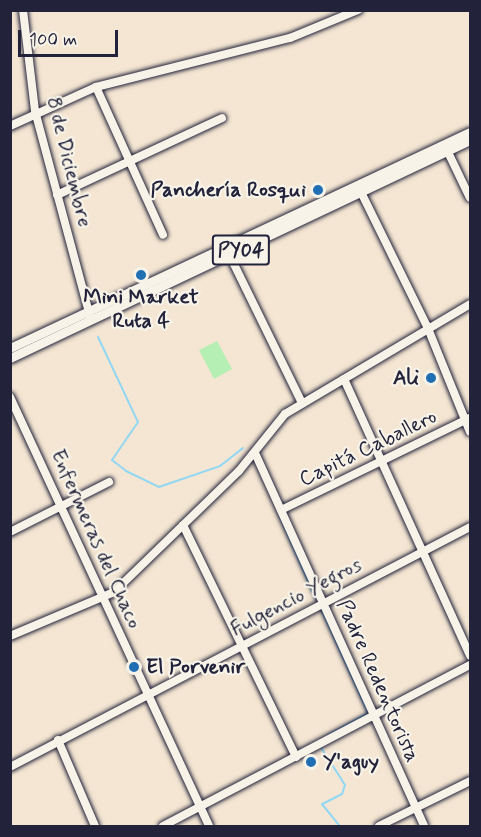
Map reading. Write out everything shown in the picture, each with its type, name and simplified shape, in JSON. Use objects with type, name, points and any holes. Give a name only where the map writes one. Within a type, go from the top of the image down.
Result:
[{"type":"main road","name":"PY04","points":[[10,358],[90,316],[360,189],[446,147],[471,132]]},
{"type":"main road","name":"PY04","points":[[446,147],[471,140]]},
{"type":"main road","name":"PY04","points":[[10,348],[230,256],[360,189]]},
{"type":"street","name":"8 de Diciembre","points":[[24,10],[35,111],[90,316]]},
{"type":"street","points":[[10,126],[35,111],[96,87],[290,38],[358,10]]},
{"type":"street","points":[[96,87],[163,235]]},
{"type":"street","points":[[57,195],[222,117]]},
{"type":"street","points":[[446,147],[471,198]]},
{"type":"street","points":[[360,189],[427,326],[468,419],[471,432]]},
{"type":"street","points":[[230,256],[302,404]]},
{"type":"street","points":[[10,636],[104,599],[255,453],[273,426],[302,404],[427,326],[471,304]]},
{"type":"street","points":[[344,379],[471,656]]},
{"type":"street","name":"Enfermeras del Chaco","points":[[10,397],[62,506],[198,809],[209,826]]},
{"type":"street","name":"Capitá Caballero","points":[[281,510],[468,419]]},
{"type":"street","name":"Padre Redentorista","points":[[255,453],[424,826]]},
{"type":"street","points":[[10,532],[109,482]]},
{"type":"street","points":[[183,525],[296,757]]},
{"type":"street","name":"Fulgencio Yegros","points":[[10,767],[146,694],[243,646],[322,601],[471,527]]},
{"type":"street","points":[[163,826],[471,665]]},
{"type":"street","points":[[58,740],[95,826]]},
{"type":"street","points":[[379,826],[471,781]]},
{"type":"green space","points":[[217,341],[232,369],[214,379],[199,350]]},
{"type":"waterway","points":[[98,337],[138,422],[112,460],[126,471],[159,487],[220,466],[243,448]]},
{"type":"waterway","points":[[280,517],[315,598]]},
{"type":"waterway","points":[[321,609],[368,713],[328,735]]},
{"type":"waterway","points":[[320,746],[345,785],[342,794],[322,804],[340,826]]},
{"type":"place","name":"Panchería Rosqui","points":[[318,190]]},
{"type":"place","name":"Mini Market Ruta 4","points":[[141,275]]},
{"type":"place","name":"Ali","points":[[431,378]]},
{"type":"place","name":"El Porvenir","points":[[134,667]]},
{"type":"place","name":"Y'aguy","points":[[311,762]]}]
